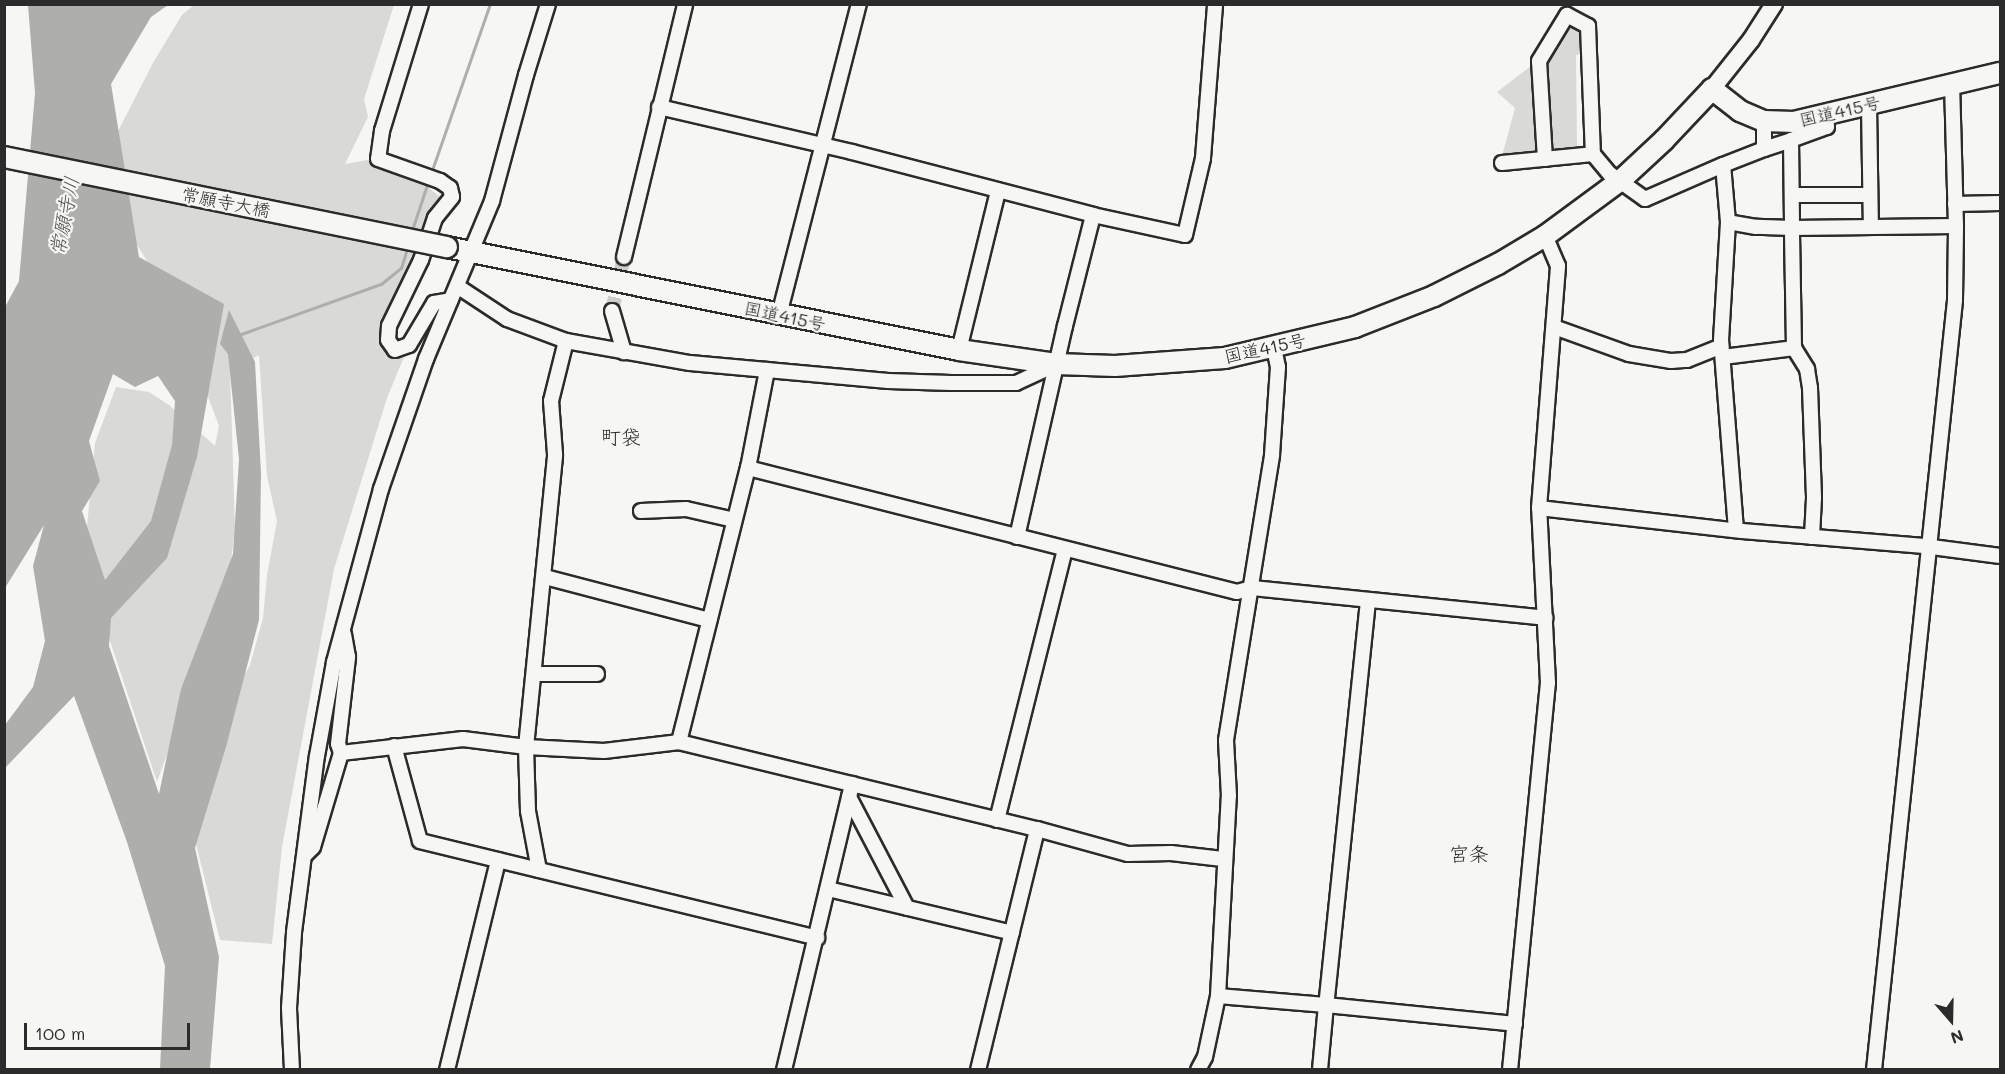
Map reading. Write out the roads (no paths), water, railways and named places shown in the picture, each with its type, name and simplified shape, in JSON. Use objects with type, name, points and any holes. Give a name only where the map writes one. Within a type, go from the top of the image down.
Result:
[{"type":"highway","name":"国道415号","points":[[447,247],[958,350],[1056,364],[1115,366],[1185,362],[1274,348],[1355,327],[1434,296],[1498,264],[1545,236],[1621,180],[1664,140],[1712,89],[1740,111],[1764,121],[1794,122],[2001,73]]},
{"type":"highway","name":"常願寺大橋","points":[[4,157],[447,247]]},
{"type":"main road","points":[[1712,89],[1750,40],[1774,4]]},
{"type":"street","points":[[421,4],[382,131],[378,159],[440,182],[450,188],[452,197],[435,218],[421,260],[388,326],[388,340],[395,350],[409,345],[434,303],[451,300]]},
{"type":"street","points":[[292,1070],[289,1008],[303,856],[317,756],[334,662],[381,489],[426,359],[492,201],[548,4]]},
{"type":"street","points":[[624,257],[685,4]]},
{"type":"street","points":[[779,315],[821,145],[860,4]]},
{"type":"street","points":[[659,107],[1185,236],[1203,159],[1215,4]]},
{"type":"street","points":[[1545,159],[1539,61],[1562,10],[1588,26],[1593,154],[1610,174],[1645,199],[1723,165],[1827,127],[1826,116]]},
{"type":"street","points":[[1874,1070],[1955,300],[1956,226],[1952,84]]},
{"type":"street","points":[[1869,105],[1870,227]]},
{"type":"street","points":[[1764,121],[1764,149]]},
{"type":"street","points":[[1791,140],[1794,348],[1807,369],[1810,388],[1814,498],[1812,537]]},
{"type":"street","points":[[1502,163],[1593,154]]},
{"type":"street","points":[[1723,165],[1728,222],[1722,351],[1736,530]]},
{"type":"street","points":[[958,350],[998,191]]},
{"type":"street","points":[[1792,195],[1870,195]]},
{"type":"street","points":[[1955,204],[2001,203]]},
{"type":"street","points":[[1017,537],[1093,215]]},
{"type":"street","points":[[1728,222],[1792,228],[1956,226]]},
{"type":"street","points":[[1510,1070],[1548,683],[1539,508],[1558,266],[1545,236]]},
{"type":"street","points":[[457,286],[507,319],[566,341],[690,363],[888,381],[1016,383],[1056,364]]},
{"type":"street","points":[[612,311],[624,352]]},
{"type":"street","points":[[1554,327],[1629,354],[1671,360],[1687,360],[1722,351],[1794,348]]},
{"type":"street","points":[[539,870],[528,811],[525,747],[555,454],[551,401],[566,341]]},
{"type":"street","points":[[1198,1070],[1205,1057],[1218,996],[1223,922],[1223,859],[1229,796],[1226,740],[1272,454],[1278,367],[1274,348]]},
{"type":"street","points":[[679,742],[747,468],[767,369]]},
{"type":"street","points":[[747,468],[1237,592],[1252,588],[1545,618]]},
{"type":"street","points":[[1539,508],[2001,556]]},
{"type":"street","points":[[641,511],[686,509],[734,520]]},
{"type":"street","points":[[997,820],[1065,549]]},
{"type":"street","points":[[544,577],[709,620]]},
{"type":"street","points":[[1320,1070],[1368,601]]},
{"type":"street","points":[[303,856],[313,847],[341,753],[338,744],[348,657],[343,632]]},
{"type":"street","points":[[534,674],[597,674]]},
{"type":"street","points":[[341,753],[463,739],[525,747],[604,751],[679,742],[851,790],[1037,829],[1128,854],[1171,853],[1223,859]]},
{"type":"street","points":[[394,746],[420,841],[817,938]]},
{"type":"street","points":[[784,1070],[851,790]]},
{"type":"street","points":[[851,790],[907,908]]},
{"type":"street","points":[[978,1070],[1037,829]]},
{"type":"street","points":[[447,1070],[498,860]]},
{"type":"street","points":[[828,889],[1012,933]]},
{"type":"street","points":[[1218,996],[1515,1024]]},
{"type":"water","name":"常願寺川","points":[[28,5],[168,5],[151,17],[111,84],[139,257],[224,304],[197,457],[167,558],[111,618],[109,646],[159,794],[181,689],[233,554],[239,459],[228,354],[220,344],[229,310],[255,362],[261,473],[259,620],[226,747],[195,848],[219,957],[210,1069],[160,1069],[165,966],[127,842],[74,696],[5,768],[5,725],[33,687],[45,641],[33,566],[44,525],[5,588],[4,309],[19,281],[35,93]],"holes":[[[113,374],[135,387],[158,376],[175,401],[172,445],[151,521],[105,580],[82,511],[100,481],[89,441]]]},
{"type":"waterway","points":[[431,173],[490,4]]},
{"type":"waterway","points":[[411,233],[428,182]]},
{"type":"waterway","points":[[241,334],[381,284],[401,268],[407,248]]},
{"type":"tunnel","points":[[612,311],[624,257]]},
{"type":"district","name":"町袋","points":[[621,436]]},
{"type":"district","name":"宮条","points":[[1469,853]]}]
